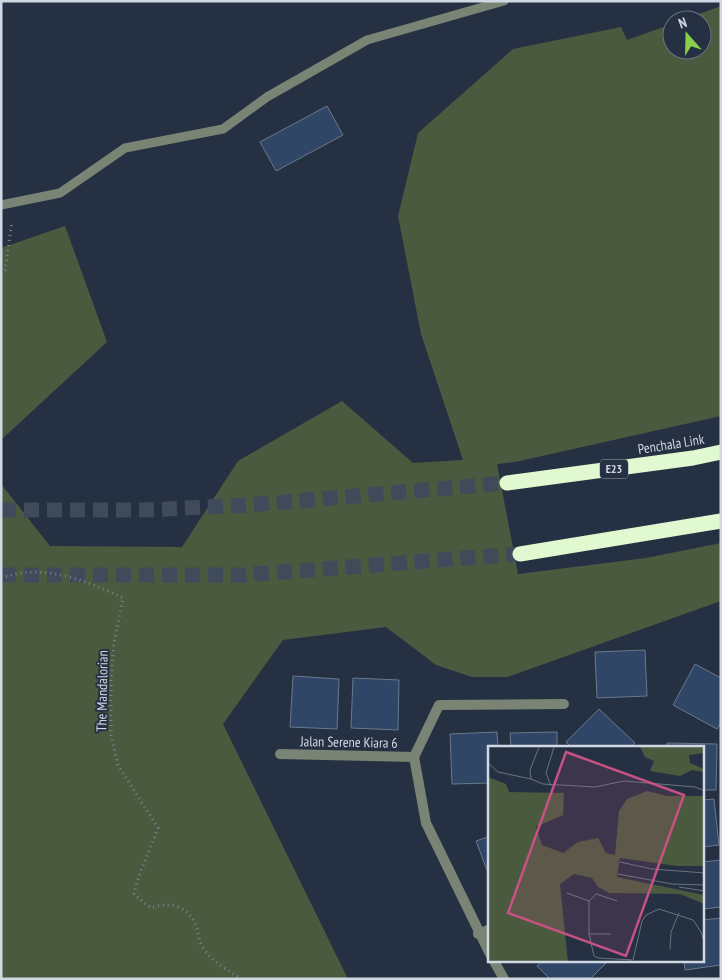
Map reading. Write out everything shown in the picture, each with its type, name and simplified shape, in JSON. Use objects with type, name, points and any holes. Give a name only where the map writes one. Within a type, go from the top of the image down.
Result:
[{"type":"highway","name":"Penchala Link","points":[[507,483],[693,458],[721,452]]},
{"type":"highway","points":[[520,554],[721,521]]},
{"type":"street","points":[[414,757],[439,705],[564,704]]},
{"type":"street","name":"Jalan Serene Kiara 6","points":[[280,754],[414,757],[426,823],[478,934],[488,951]]},
{"type":"street","points":[[478,934],[488,930]]},
{"type":"street","points":[[495,962],[504,979]]},
{"type":"lane","points":[[1,205],[60,193],[125,148],[223,129],[268,97],[367,40],[504,1]]},
{"type":"path","points":[[1,274],[5,270],[12,222]]},
{"type":"path","name":"The Mandalorian","points":[[1,578],[15,573],[54,573],[82,579],[123,598],[111,679],[112,735],[118,765],[158,828],[149,854],[138,876],[134,894],[151,908],[164,903],[183,909],[195,923],[202,944],[219,966],[242,979]]},
{"type":"green space","points":[[721,6],[721,416],[515,462],[497,464],[518,574],[646,558],[721,543],[721,601],[507,677],[472,677],[436,665],[386,627],[283,640],[223,724],[348,979],[1,979],[1,484],[50,546],[182,547],[238,461],[342,401],[413,463],[463,460],[421,334],[398,216],[418,133],[513,49],[621,27],[627,40],[662,28],[662,60],[712,60],[712,10],[710,10]]},
{"type":"green space","points":[[65,226],[107,342],[1,440],[1,248]]},
{"type":"building","points":[[327,106],[343,135],[276,171],[260,142]]},
{"type":"building","points":[[645,650],[647,696],[597,698],[595,652]]},
{"type":"building","points":[[695,664],[721,678],[721,722],[717,729],[673,705]]},
{"type":"building","points":[[293,676],[339,679],[337,729],[290,727]]},
{"type":"building","points":[[353,678],[399,680],[398,730],[351,728]]},
{"type":"building","points":[[599,709],[635,743],[632,746],[570,746],[566,742]]},
{"type":"building","points":[[497,732],[498,746],[488,746],[488,783],[452,784],[450,734]]},
{"type":"building","points":[[557,732],[557,746],[511,746],[510,733]]},
{"type":"building","points":[[667,743],[717,744],[716,790],[704,790],[704,746],[667,746]]},
{"type":"building","points":[[714,799],[719,845],[704,847],[704,800]]},
{"type":"building","points":[[488,837],[488,873],[476,841]]},
{"type":"building","points":[[721,860],[721,907],[704,909],[704,862]]},
{"type":"building","points":[[721,918],[721,965],[685,970],[684,962],[704,962],[704,920]]},
{"type":"building","points":[[541,962],[606,963],[590,979],[550,979],[537,966]]},
{"type":"tunnel","points":[[1,510],[144,510],[249,505],[507,483]]},
{"type":"tunnel","points":[[1,575],[242,575],[520,554]]}]
